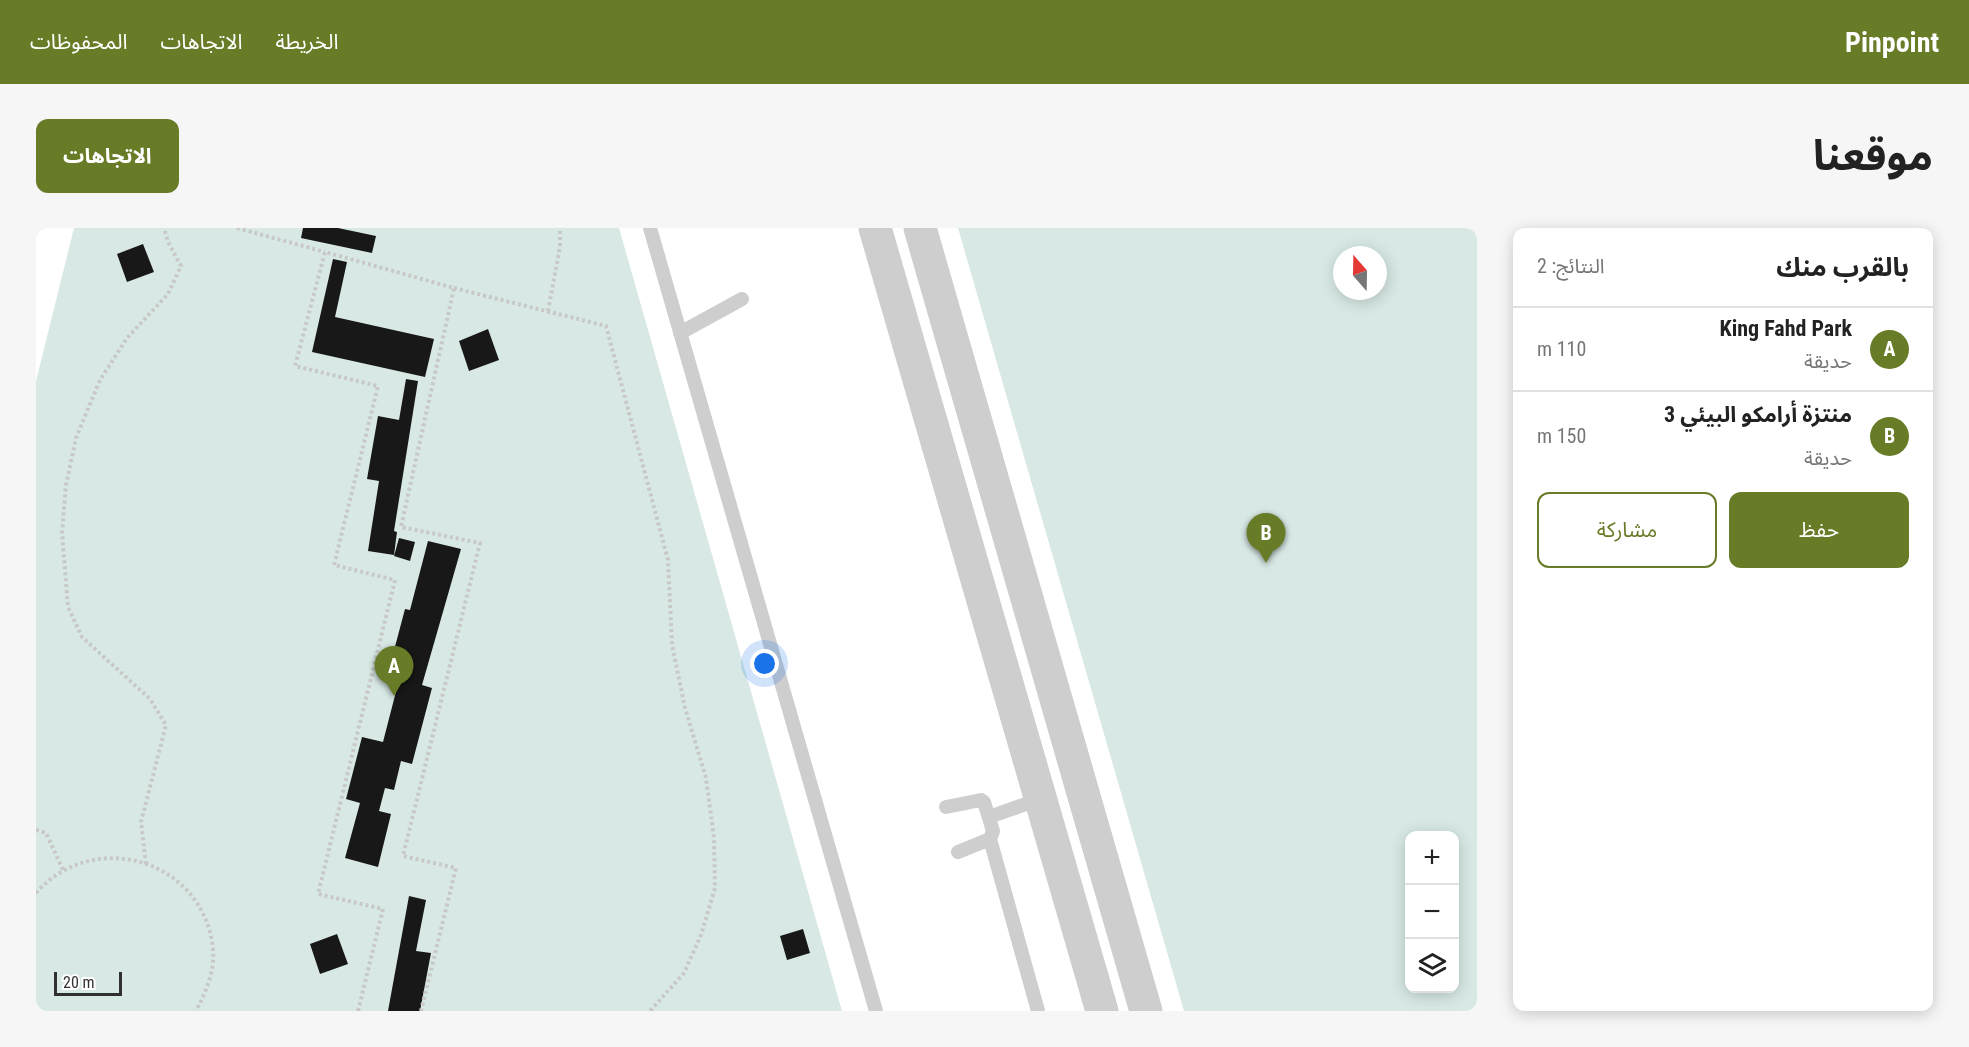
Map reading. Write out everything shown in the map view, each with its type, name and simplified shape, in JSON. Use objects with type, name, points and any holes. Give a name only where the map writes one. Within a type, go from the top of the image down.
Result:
[{"type":"street","points":[[875,228],[1102,1011]]},
{"type":"street","points":[[920,228],[1146,1011]]},
{"type":"street","points":[[1040,799],[1081,786]]},
{"type":"lane","points":[[650,228],[876,1011]]},
{"type":"lane","points":[[681,333],[742,299]]},
{"type":"lane","points":[[989,817],[1040,799]]},
{"type":"lane","points":[[946,807],[981,800],[984,802],[993,831],[990,839],[1038,1011]]},
{"type":"lane","points":[[958,852],[990,839]]},
{"type":"path","points":[[146,864],[141,822],[166,724],[150,699],[82,637],[68,607],[62,533],[66,485],[76,438],[100,380],[127,338],[168,294],[181,266],[168,242],[164,228]]},
{"type":"path","points":[[237,228],[606,327],[668,560],[672,645],[685,708],[706,778],[714,838],[715,888],[701,935],[684,973],[650,1011]]},
{"type":"path","points":[[548,311],[560,247],[560,228]]},
{"type":"path","points":[[325,252],[295,366],[378,386],[334,565],[395,580],[318,894],[383,909],[358,1011]]},
{"type":"path","points":[[421,1011],[456,868],[403,856],[480,543],[401,527],[454,288]]},
{"type":"path","points":[[36,830],[46,833],[63,870]]},
{"type":"path","points":[[36,893],[63,870],[95,859],[129,858],[160,869],[187,889],[205,917],[213,950],[210,983],[196,1011]]},
{"type":"shaded area","points":[[74,228],[619,228],[842,1011],[36,1011],[36,381]]},
{"type":"shaded area","points":[[958,228],[1477,228],[1477,1011],[1184,1011]]},
{"type":"building","points":[[303,228],[338,228],[376,236],[372,253],[301,238]]},
{"type":"building","points":[[143,244],[154,272],[127,282],[117,254]]},
{"type":"building","points":[[333,259],[347,262],[335,317],[434,339],[425,377],[312,352]]},
{"type":"building","points":[[488,329],[499,360],[469,371],[459,341]]},
{"type":"building","points":[[406,379],[418,381],[394,531],[397,532],[394,555],[368,551],[379,481],[367,479],[378,416],[399,420]]},
{"type":"building","points":[[399,538],[415,542],[410,561],[394,556]]},
{"type":"building","points":[[428,541],[461,549],[422,685],[432,688],[412,764],[401,761],[394,790],[385,788],[379,811],[391,814],[378,867],[345,858],[360,803],[346,799],[362,737],[383,742],[400,676],[388,673],[405,609],[410,610]]},
{"type":"building","points":[[409,896],[426,900],[416,951],[431,953],[420,1011],[388,1011]]},
{"type":"building","points":[[803,929],[810,953],[787,960],[780,936]]},
{"type":"building","points":[[337,934],[348,964],[320,974],[310,944]]},
{"type":"place","name":"منتزة أرامكو البيئي 3","points":[[1266,563]]},
{"type":"place","name":"King Fahd Park","points":[[394,696]]}]
